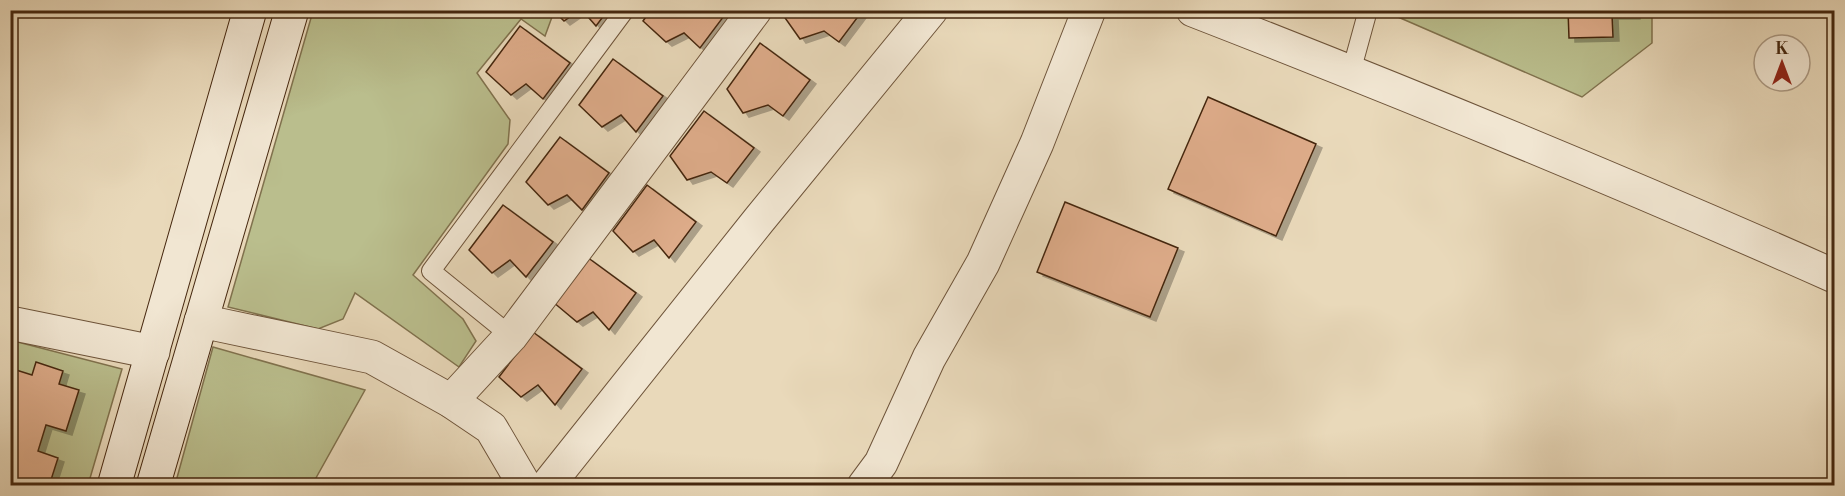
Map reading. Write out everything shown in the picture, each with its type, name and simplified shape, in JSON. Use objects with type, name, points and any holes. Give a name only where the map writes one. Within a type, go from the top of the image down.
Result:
[{"type":"street","points":[[114,486],[250,10]]},
{"type":"street","points":[[153,486],[292,10]]},
{"type":"street","points":[[451,401],[512,336],[755,10]]},
{"type":"street","points":[[547,486],[759,220],[931,10]]},
{"type":"street","points":[[864,486],[881,463],[929,358],[983,263],[1038,143],[1089,10]]},
{"type":"street","points":[[1192,10],[1351,72],[1684,210],[1834,276]]},
{"type":"street","points":[[201,321],[372,357],[451,401],[490,428],[525,486]]},
{"type":"street","points":[[10,323],[153,352]]},
{"type":"lane","points":[[512,336],[431,271],[625,10]]},
{"type":"lane","points":[[1351,72],[1368,10]]},
{"type":"green space","points":[[543,10],[552,17],[545,36],[521,19],[477,73],[510,120],[508,144],[413,275],[463,319],[476,341],[459,367],[355,293],[343,319],[318,329],[228,307],[313,11]]},
{"type":"green space","points":[[1400,10],[1652,11],[1652,43],[1582,97],[1398,17]]},
{"type":"green space","points":[[10,340],[122,369],[88,485],[11,485]]},
{"type":"green space","points":[[213,347],[365,390],[312,485],[175,485]]},
{"type":"building","points":[[553,10],[580,10],[564,21]]},
{"type":"building","points":[[582,10],[608,10],[596,26]]},
{"type":"building","points":[[651,10],[724,10],[727,12],[700,48],[684,33],[666,42],[643,21]]},
{"type":"building","points":[[786,10],[863,10],[839,42],[824,31],[800,39],[783,15]]},
{"type":"building","points":[[1568,10],[1634,10],[1634,15],[1612,15],[1613,37],[1569,38]]},
{"type":"building","points":[[520,26],[570,63],[543,99],[526,84],[511,95],[486,72]]},
{"type":"building","points":[[760,43],[810,80],[783,116],[768,105],[743,113],[727,89]]},
{"type":"building","points":[[613,59],[663,96],[636,132],[621,115],[602,127],[579,105]]},
{"type":"building","points":[[1208,97],[1316,144],[1276,236],[1168,189]]},
{"type":"building","points":[[704,111],[754,148],[727,183],[711,172],[687,180],[670,156]]},
{"type":"building","points":[[560,137],[609,173],[582,210],[567,195],[548,205],[526,182]]},
{"type":"building","points":[[647,185],[696,222],[669,258],[654,240],[633,252],[613,231]]},
{"type":"building","points":[[1065,202],[1178,248],[1150,317],[1037,272]]},
{"type":"building","points":[[503,205],[553,242],[526,277],[510,260],[492,273],[469,250]]},
{"type":"building","points":[[587,257],[636,293],[609,330],[593,312],[577,322],[553,302]]},
{"type":"building","points":[[533,332],[582,369],[555,405],[538,385],[521,397],[499,377]]},
{"type":"building","points":[[36,362],[63,371],[59,384],[79,390],[66,431],[46,425],[38,451],[58,458],[49,486],[34,482],[33,486],[10,486],[10,368],[32,375]]}]
